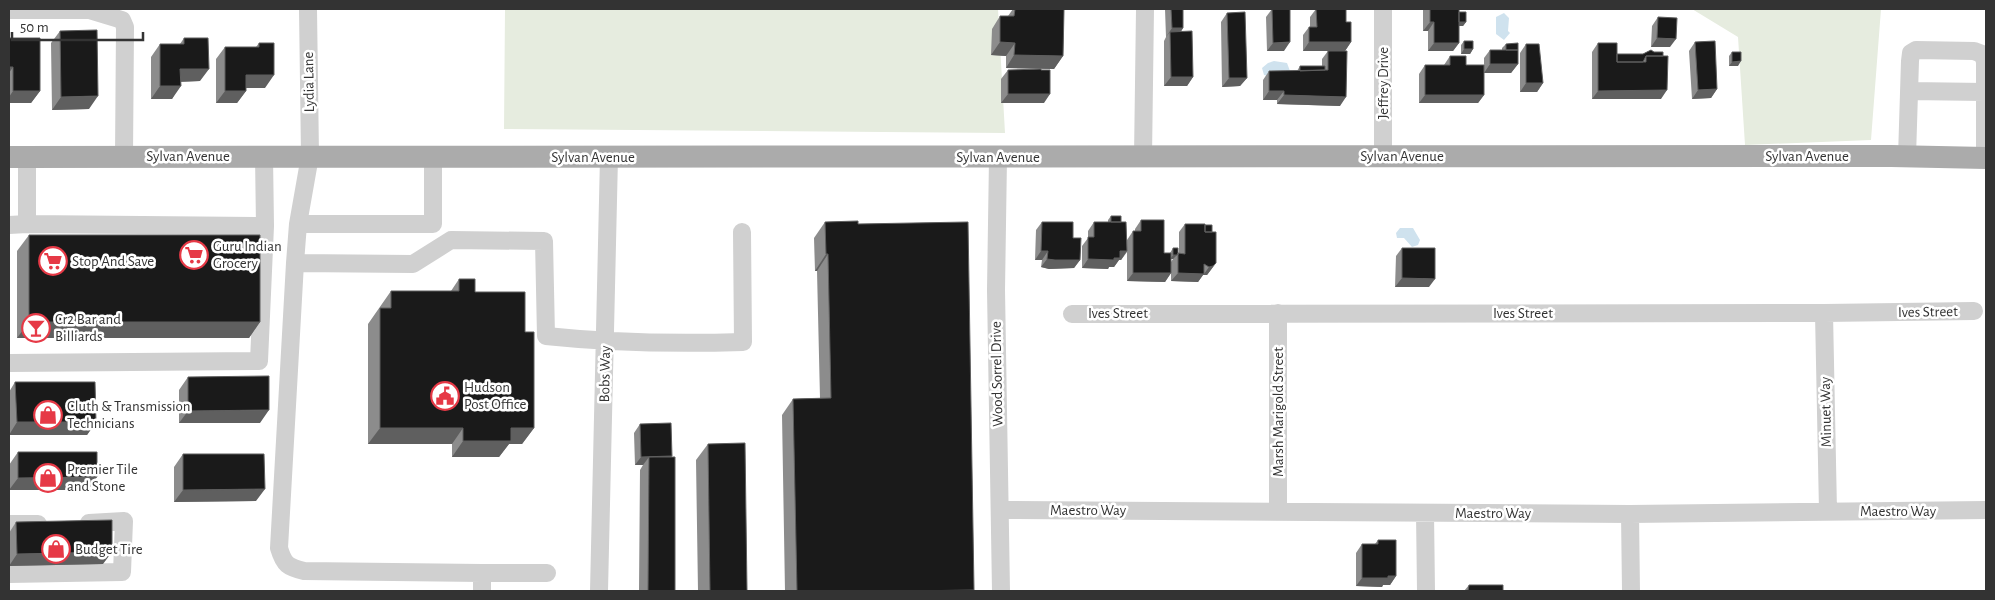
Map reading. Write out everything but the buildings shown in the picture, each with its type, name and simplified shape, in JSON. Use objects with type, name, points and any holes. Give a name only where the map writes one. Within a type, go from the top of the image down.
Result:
[{"type":"main road","name":"Sylvan Avenue","points":[[18,157],[998,158],[1383,156],[1986,158]]},
{"type":"street","name":"Lydia Lane","points":[[308,9],[310,156],[298,224],[279,548],[283,560],[291,568],[304,571],[346,573],[482,573]]},
{"type":"street","points":[[1142,157],[1145,9]]},
{"type":"street","name":"Jeffrey Drive","points":[[1383,9],[1383,156]]},
{"type":"street","points":[[9,10],[89,10],[122,20],[125,27],[124,156]]},
{"type":"street","points":[[1907,157],[1910,61],[1911,53],[1916,50],[1974,51],[1982,54],[1985,61],[1986,158]]},
{"type":"street","points":[[1909,91],[1985,92]]},
{"type":"street","points":[[9,363],[259,361],[265,226],[264,156]]},
{"type":"street","points":[[298,224],[433,224],[433,156]]},
{"type":"street","points":[[18,157],[26,224]]},
{"type":"street","name":"Bobs Way","points":[[599,591],[609,157]]},
{"type":"street","name":"Wood Sorrel Drive","points":[[998,158],[996,290],[1001,591]]},
{"type":"street","points":[[9,225],[265,226]]},
{"type":"street","points":[[295,263],[413,264],[451,240],[544,241],[546,336],[606,342],[684,344],[743,342],[742,232]]},
{"type":"street","name":"Ives Street","points":[[1072,314],[1824,313],[1974,311]]},
{"type":"street","name":"Marsh Marigold Street","points":[[1278,313],[1278,511]]},
{"type":"street","name":"Minuet Way","points":[[1824,313],[1828,511]]},
{"type":"street","name":"Maestro Way","points":[[1000,510],[1630,514],[1986,510]]},
{"type":"street","points":[[1425,513],[1426,591]]},
{"type":"street","points":[[1630,514],[1631,591]]},
{"type":"street","points":[[9,574],[122,572],[124,520],[71,524]]},
{"type":"street","points":[[9,524],[53,524]]},
{"type":"street","points":[[482,591],[482,573],[547,573]]},
{"type":"shaded area","points":[[505,9],[998,9],[1005,133],[504,129]]},
{"type":"shaded area","points":[[1692,9],[1881,9],[1871,140],[1745,145],[1738,37]]},
{"type":"water","points":[[1504,13],[1509,18],[1508,31],[1510,33],[1504,40],[1496,34],[1496,17]]},
{"type":"water","points":[[1274,61],[1287,63],[1290,71],[1268,76],[1264,75],[1262,68]]},
{"type":"water","points":[[1400,228],[1413,228],[1420,240],[1418,245],[1412,247],[1404,238],[1397,238],[1396,233]]},
{"type":"place","name":"Guru Indian Grocery","points":[[194,255]]},
{"type":"place","name":"Stop And Save","points":[[53,261]]},
{"type":"place","name":"Cr2 Bar and Billiards","points":[[36,328]]},
{"type":"place","name":"Hudson Post Office","points":[[445,396]]},
{"type":"place","name":"Cluth & Transmission Technicians","points":[[48,415]]},
{"type":"place","name":"Premier Tile and Stone","points":[[48,478]]},
{"type":"place","name":"Budget Tire","points":[[56,549]]}]
